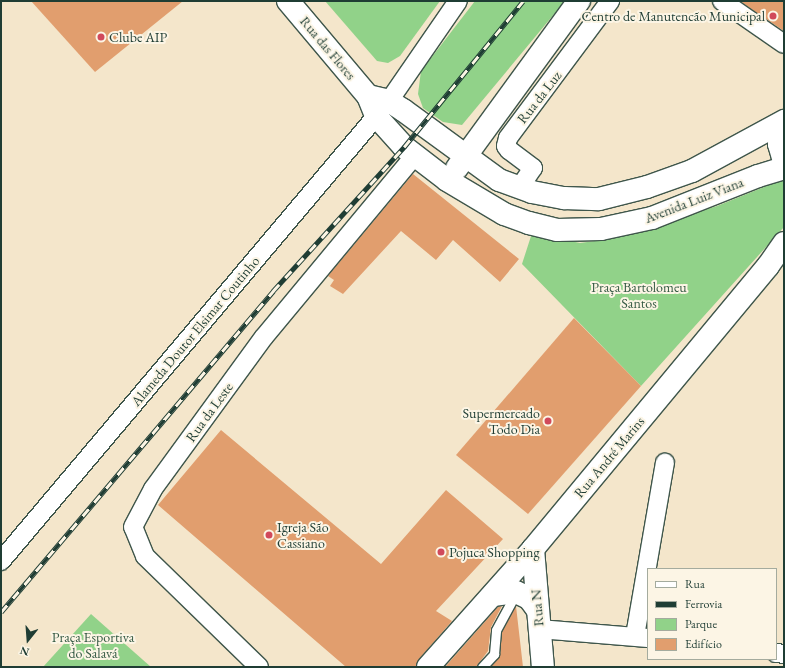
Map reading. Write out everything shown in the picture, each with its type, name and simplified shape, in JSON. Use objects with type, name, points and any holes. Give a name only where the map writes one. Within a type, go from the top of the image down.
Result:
[{"type":"street","name":"Rua das Flores","points":[[288,1],[377,104]]},
{"type":"street","name":"Alameda Doutor Elsimar Coutinho","points":[[1,561],[377,104],[458,1]]},
{"type":"street","points":[[447,180],[466,157],[579,1]]},
{"type":"street","name":"Rua da Luz","points":[[520,188],[533,168],[509,150],[506,146],[508,138],[610,1]]},
{"type":"street","points":[[722,1],[784,44]]},
{"type":"street","name":"Avenida Luiz Viana","points":[[377,104],[415,155],[447,180],[504,214],[529,223],[557,230],[601,229],[652,218],[758,176],[784,168]]},
{"type":"street","name":"Avenida Luiz Viana","points":[[377,104],[466,157],[499,180],[520,188],[564,198],[599,199],[647,187],[692,171],[784,122]]},
{"type":"street","name":"Avenida Luiz Viana","points":[[784,122],[779,144],[784,161]]},
{"type":"street","name":"Rua da Leste","points":[[259,667],[145,556],[133,527],[153,489],[264,337],[415,155]]},
{"type":"street","name":"Rua André Marins","points":[[428,667],[533,550],[768,266],[784,243]]},
{"type":"street","points":[[651,568],[665,463]]},
{"type":"street","name":"Rua N","points":[[533,550],[543,667]]},
{"type":"street","points":[[493,595],[516,592],[529,598],[538,619],[642,637],[647,599]]},
{"type":"lane","points":[[482,667],[494,654],[496,630],[516,592]]},
{"type":"green space","points":[[325,1],[440,1],[400,56],[388,63],[377,61]]},
{"type":"green space","points":[[475,1],[565,1],[462,125],[443,122],[423,108],[418,94],[421,71]]},
{"type":"green space","name":"Praça Bartolomeu Santos","points":[[784,179],[784,227],[641,386],[522,264],[532,233],[580,243],[616,238],[717,206]]},
{"type":"green space","name":"Praça Esportiva do Salavá","points":[[91,614],[151,667],[43,667]]},
{"type":"building","name":"Clube AIP","points":[[31,1],[183,1],[95,72]]},
{"type":"building","name":"Centro de Manutencão Municipal","points":[[740,1],[784,1],[784,31],[757,13]]},
{"type":"building","points":[[413,174],[519,259],[500,282],[453,240],[436,260],[401,231],[343,294],[330,286],[334,280],[328,276]]},
{"type":"building","name":"Supermercado Todo Dia","points":[[574,318],[641,386],[528,514],[456,455]]},
{"type":"building","name":"Igreja São Cassiano","points":[[221,430],[381,564],[446,490],[503,539],[436,611],[452,621],[419,659],[416,667],[346,667],[158,505]]},
{"type":"building","points":[[502,606],[491,627],[488,651],[476,667],[445,667],[498,607]]},
{"type":"building","points":[[516,606],[523,667],[490,667],[500,655],[502,632]]},
{"type":"railway","points":[[1,612],[273,291],[404,147],[523,1]]},
{"type":"place","name":"Centro de Manutencão Municipal","points":[[773,16]]},
{"type":"place","name":"Clube AIP","points":[[101,37]]},
{"type":"place","name":"Supermercado Todo Dia","points":[[548,421]]},
{"type":"place","name":"Igreja São Cassiano","points":[[269,535]]},
{"type":"place","name":"Pojuca Shopping","points":[[441,552]]}]
